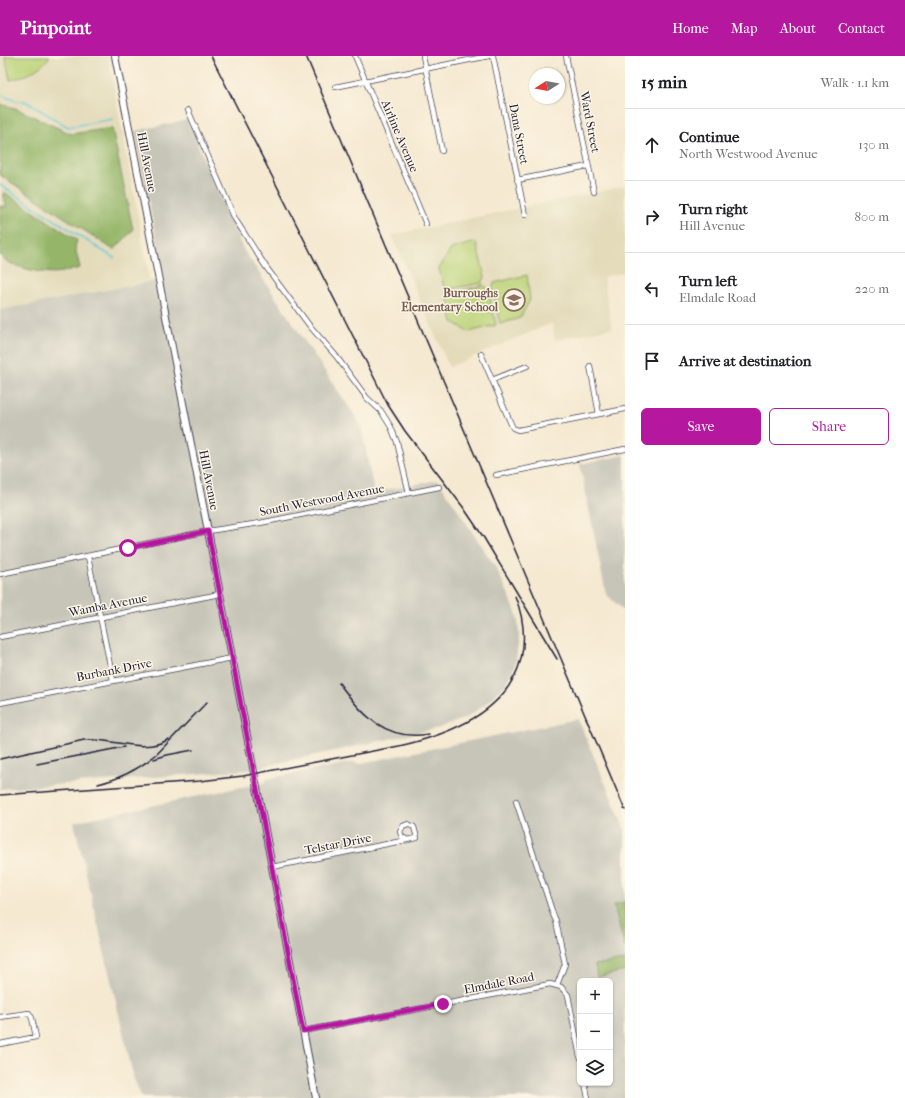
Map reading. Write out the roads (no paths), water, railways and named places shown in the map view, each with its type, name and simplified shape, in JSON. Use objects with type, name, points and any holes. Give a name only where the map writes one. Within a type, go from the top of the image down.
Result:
[{"type":"main road","name":"Hill Avenue","points":[[115,56],[208,531],[316,1098]]},
{"type":"street","name":"Airline Avenue","points":[[355,56],[426,224]]},
{"type":"street","points":[[423,56],[442,151]]},
{"type":"street","points":[[335,87],[489,56]]},
{"type":"street","name":"Dana Street","points":[[493,56],[525,215]]},
{"type":"street","name":"Ward Street","points":[[566,56],[594,192]]},
{"type":"street","points":[[188,110],[232,212],[258,255],[309,325],[336,356],[367,398],[381,411],[391,427],[397,442],[409,493]]},
{"type":"street","points":[[517,180],[588,166]]},
{"type":"street","points":[[481,354],[511,424],[515,429],[521,430],[625,409]]},
{"type":"street","points":[[492,380],[527,366]]},
{"type":"street","points":[[590,366],[599,414]]},
{"type":"street","points":[[496,475],[625,449]]},
{"type":"street","name":"South Westwood Avenue","points":[[0,574],[208,531],[260,523],[439,487]]},
{"type":"street","points":[[88,556],[113,680]]},
{"type":"street","name":"Wamba Avenue","points":[[0,637],[220,594]]},
{"type":"street","name":"Burbank Drive","points":[[0,703],[232,658]]},
{"type":"street","points":[[516,802],[556,921],[565,964],[557,985],[563,989],[569,998],[579,1050]]},
{"type":"street","name":"Telstar Drive","points":[[272,867],[408,840]]},
{"type":"street","name":"Elmdale Road","points":[[303,1031],[546,984],[557,985]]},
{"type":"street","points":[[0,1017],[29,1012],[32,1018],[36,1037],[0,1044]]},
{"type":"street","points":[[586,1086],[588,1098]]},
{"type":"waterway","points":[[0,95],[17,101],[25,101],[68,127],[113,119]]},
{"type":"waterway","points":[[0,185],[114,258]]},
{"type":"railway","points":[[211,56],[388,405],[405,431],[463,507],[484,538],[557,659]]},
{"type":"railway","points":[[306,56],[625,810]]},
{"type":"railway","points":[[0,795],[200,781],[243,776],[399,746],[437,735],[473,719],[503,694],[514,678],[523,651],[522,619],[515,596]]},
{"type":"railway","points":[[339,683],[366,715],[387,730],[400,734],[429,734]]},
{"type":"railway","points":[[98,784],[122,776],[136,769],[157,754],[207,702]]},
{"type":"railway","points":[[0,759],[84,740],[105,741],[138,746],[159,744],[169,739]]},
{"type":"railway","points":[[37,764],[124,747]]},
{"type":"railway","points":[[154,759],[193,750]]},
{"type":"place","name":"Burroughs Elementary School","points":[[514,300]]}]
